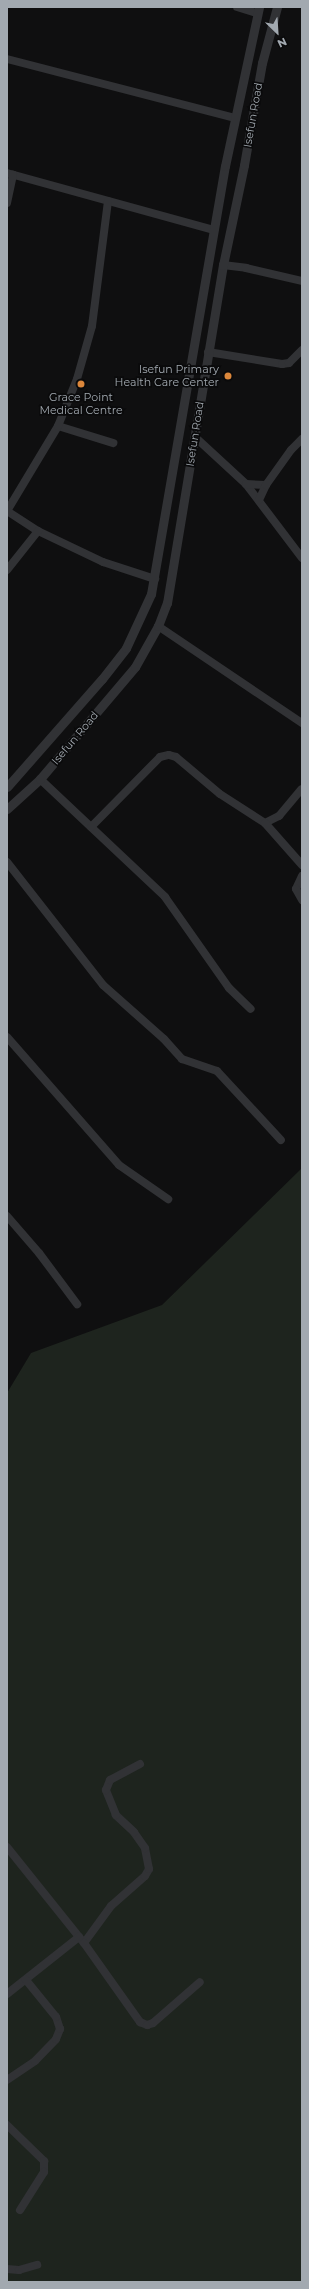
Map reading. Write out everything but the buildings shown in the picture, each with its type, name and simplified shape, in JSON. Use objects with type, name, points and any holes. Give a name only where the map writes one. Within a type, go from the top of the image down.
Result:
[{"type":"street","points":[[237,7],[258,10]]},
{"type":"street","name":"Isefun Road","points":[[7,809],[40,779],[135,667],[158,626],[167,603],[223,265],[244,166],[262,63],[277,7]]},
{"type":"street","name":"Isefun Road","points":[[7,787],[102,679],[126,648],[142,618],[155,579],[214,230],[258,10]]},
{"type":"street","points":[[7,59],[236,118]]},
{"type":"street","points":[[7,203],[10,174],[214,230]]},
{"type":"street","points":[[108,201],[92,326],[77,379],[58,426],[7,511],[38,531],[103,562],[155,579]]},
{"type":"street","points":[[223,265],[246,268],[302,281]]},
{"type":"street","points":[[208,352],[282,364],[289,363],[302,350]]},
{"type":"street","points":[[58,426],[112,443]]},
{"type":"street","points":[[195,437],[246,484],[302,558]]},
{"type":"street","points":[[259,500],[266,485],[291,450],[302,439]]},
{"type":"street","points":[[246,484],[266,485]]},
{"type":"street","points":[[7,570],[38,531]]},
{"type":"street","points":[[158,626],[302,723]]},
{"type":"street","points":[[91,827],[164,755],[176,757],[220,794],[266,823],[302,865]]},
{"type":"street","points":[[40,779],[165,897],[229,988],[251,1009]]},
{"type":"street","points":[[266,823],[279,816],[302,789]]},
{"type":"street","points":[[7,862],[103,985],[164,1039],[182,1059],[217,1071],[281,1140]]},
{"type":"street","points":[[302,876],[296,889],[302,900]]},
{"type":"street","points":[[7,1037],[119,1165],[168,1199]]},
{"type":"street","points":[[7,1216],[39,1253],[76,1304]]},
{"type":"street","points":[[7,1994],[82,1940],[111,1906],[145,1876],[149,1869],[145,1848],[134,1832],[116,1815],[106,1790],[110,1780],[140,1764]]},
{"type":"street","points":[[9,1853],[82,1940],[140,2022],[147,2025],[153,2023],[200,1982]]},
{"type":"street","points":[[7,2080],[35,2061],[56,2039],[60,2029],[56,2017],[26,1980]]},
{"type":"street","points":[[7,2125],[44,2161],[44,2172],[20,2210]]},
{"type":"street","points":[[7,2270],[19,2270],[37,2265]]},
{"type":"shaded area","points":[[302,1168],[302,2282],[7,2282],[7,1393],[31,1353],[162,1305]]},
{"type":"place","name":"Isefun Primary Health Care Center","points":[[228,376]]},
{"type":"place","name":"Grace Point Medical Centre","points":[[81,384]]}]
